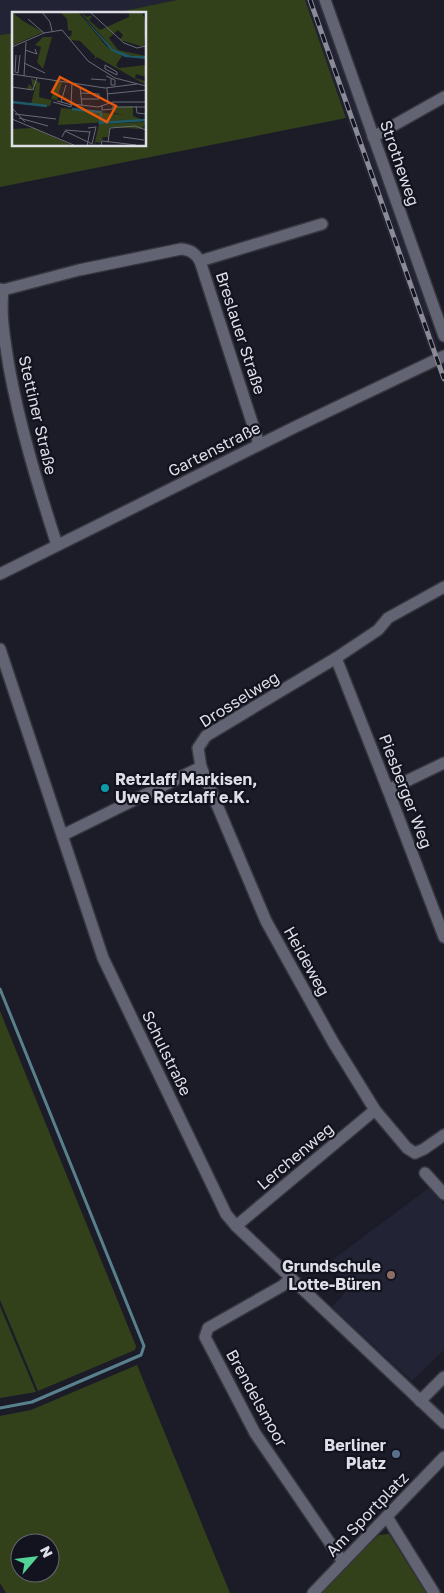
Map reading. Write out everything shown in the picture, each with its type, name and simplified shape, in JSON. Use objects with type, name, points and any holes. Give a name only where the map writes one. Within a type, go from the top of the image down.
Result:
[{"type":"street","name":"Strotheweg","points":[[325,0],[444,336]]},
{"type":"street","points":[[373,137],[444,98]]},
{"type":"street","points":[[1,290],[79,270],[181,249],[190,250],[196,254],[200,261],[322,224]]},
{"type":"street","name":"Breslauer Straße","points":[[200,261],[260,444]]},
{"type":"street","name":"Stettiner Straße","points":[[1,290],[0,307],[16,403],[35,476],[57,545]]},
{"type":"street","name":"Gartenstraße","points":[[0,574],[260,444],[444,356]]},
{"type":"street","name":"Drosselweg","points":[[201,767],[198,748],[206,736],[336,658],[378,630],[388,618],[444,587]]},
{"type":"street","name":"Schulstraße","points":[[0,649],[103,958],[226,1214],[236,1226],[420,1400]]},
{"type":"street","name":"Piesberger Weg","points":[[336,658],[444,937]]},
{"type":"street","points":[[388,790],[444,763]]},
{"type":"street","points":[[63,835],[201,767]]},
{"type":"street","name":"Heideweg","points":[[201,767],[233,846],[268,924],[333,1042],[375,1110],[407,1148],[414,1153],[424,1149],[444,1135]]},
{"type":"street","name":"Lerchenweg","points":[[236,1226],[375,1110]]},
{"type":"street","points":[[425,1172],[444,1194]]},
{"type":"street","name":"Brendelsmoor","points":[[291,1278],[282,1286],[208,1328],[205,1337],[255,1433],[343,1562]]},
{"type":"street","points":[[444,1377],[420,1400],[444,1423]]},
{"type":"street","name":"Am Sportplatz","points":[[313,1593],[444,1458]]},
{"type":"street","points":[[387,1517],[434,1593]]},
{"type":"shaded area","points":[[0,0],[177,0],[119,12],[12,12],[12,33],[0,35]]},
{"type":"shaded area","points":[[305,0],[318,0],[429,315],[427,316],[438,347],[430,353]]},
{"type":"shaded area","name":"Grundschule Lotte-Büren","points":[[429,1188],[444,1205],[444,1350],[412,1381],[332,1307],[351,1286],[327,1264]]},
{"type":"green space","points":[[177,0],[305,0],[346,118],[0,187],[0,35],[12,33],[12,146],[146,146],[146,12],[119,12]]},
{"type":"green space","points":[[0,1011],[136,1346],[135,1350],[38,1391],[0,1300]]},
{"type":"green space","points":[[0,1306],[36,1392],[0,1398]]},
{"type":"green space","points":[[137,1365],[230,1593],[6,1593],[0,1583],[0,1416],[31,1410]]},
{"type":"green space","points":[[389,1534],[426,1593],[320,1593],[379,1535]]},
{"type":"waterway","points":[[0,989],[144,1346],[141,1355],[32,1402],[0,1408]]},
{"type":"railway","points":[[310,0],[444,379]]},
{"type":"place","name":"Retzlaff Markisen, Uwe Retzlaff e.K.","points":[[105,788]]},
{"type":"place","name":"Grundschule Lotte-Büren","points":[[391,1275]]},
{"type":"place","name":"Berliner Platz","points":[[396,1454]]}]
